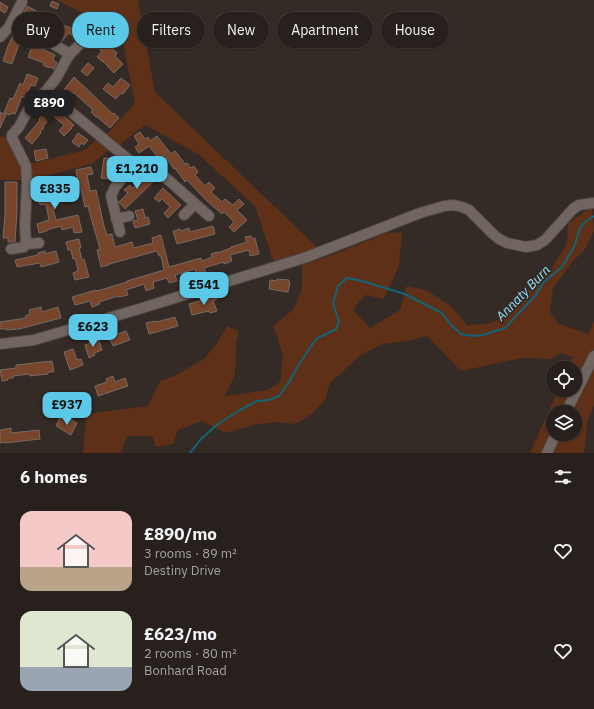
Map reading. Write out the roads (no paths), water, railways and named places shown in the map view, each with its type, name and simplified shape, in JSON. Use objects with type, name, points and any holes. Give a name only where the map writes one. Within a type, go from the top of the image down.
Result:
[{"type":"street","points":[[17,12],[22,2]]},
{"type":"street","points":[[0,37],[12,22]]},
{"type":"street","points":[[60,48],[70,54]]},
{"type":"street","points":[[26,244],[26,166],[12,138],[12,135],[19,127],[34,101],[57,77],[70,54],[76,48]]},
{"type":"street","points":[[46,90],[130,161],[134,164],[157,170],[209,216]]},
{"type":"street","points":[[120,232],[111,196],[115,187],[124,176],[130,161]]},
{"type":"street","points":[[0,344],[34,340],[99,322],[307,257],[420,213],[444,206],[454,205],[469,210],[492,234],[499,239],[507,243],[526,247],[537,245],[545,240],[573,209],[579,205],[594,203]]},
{"type":"street","points":[[184,215],[195,204]]},
{"type":"street","points":[[116,219],[128,216]]},
{"type":"street","points":[[11,249],[24,247],[26,244],[39,243]]},
{"type":"street","points":[[570,405],[594,356]]},
{"type":"street","points":[[547,453],[553,441]]},
{"type":"waterway","name":"Annaty Burn","points":[[190,453],[201,439],[218,424],[257,401],[269,400],[279,396],[316,339],[336,329],[339,322],[333,303],[338,286],[347,278],[405,294],[442,313],[451,325],[461,334],[473,336],[483,335],[505,328],[535,296],[544,282],[562,267],[574,247],[580,228],[585,222],[594,216]]}]
